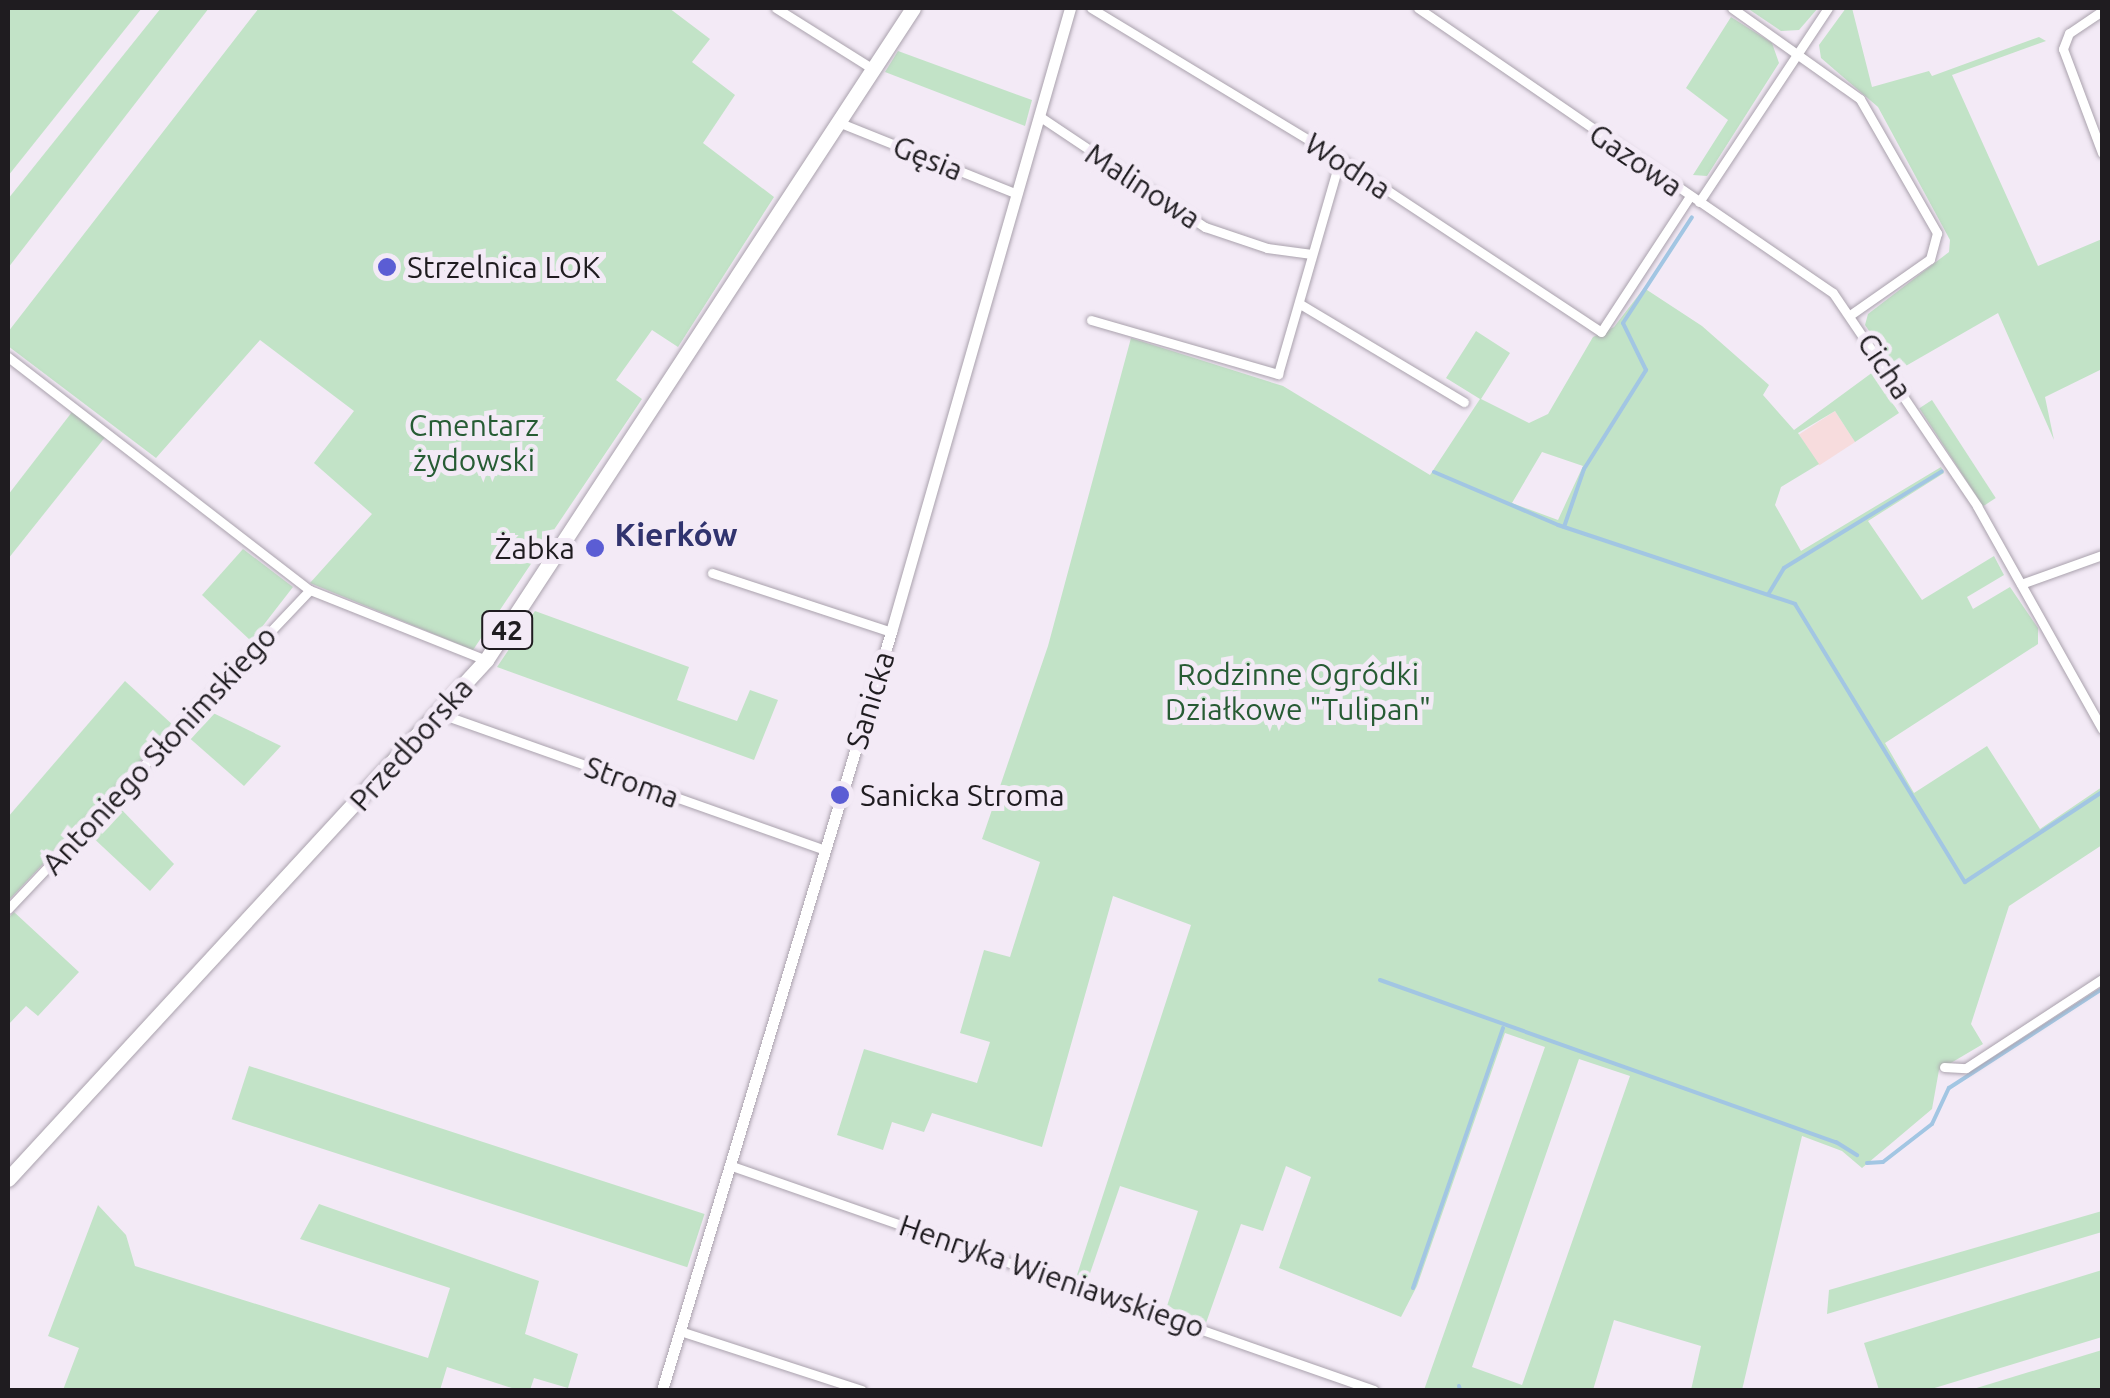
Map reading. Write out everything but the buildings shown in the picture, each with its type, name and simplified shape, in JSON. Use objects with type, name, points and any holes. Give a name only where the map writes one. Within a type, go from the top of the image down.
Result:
[{"type":"main road","name":"Przedborska","points":[[8,1179],[486,660],[913,8]]},
{"type":"street","points":[[776,8],[873,69]]},
{"type":"street","name":"Sanicka","points":[[662,1390],[891,632],[1070,8]]},
{"type":"street","name":"Wodna","points":[[1091,8],[1340,159],[1601,332],[1694,198]]},
{"type":"street","name":"Gazowa","points":[[1418,8],[1823,284],[1850,315]]},
{"type":"street","name":"Cicha","points":[[1732,8],[1798,50],[1865,105],[1937,233],[1930,259],[1850,315],[2020,584],[2102,729]]},
{"type":"street","points":[[1694,198],[1828,8]]},
{"type":"street","points":[[2102,11],[2064,40],[2069,72],[2102,153]]},
{"type":"street","name":"Malinowa","points":[[1040,116],[1204,227],[1266,248],[1312,254]]},
{"type":"street","name":"Gęsia","points":[[838,122],[1017,194]]},
{"type":"street","points":[[1090,320],[1278,374],[1340,159]]},
{"type":"street","points":[[1300,304],[1464,402]]},
{"type":"street","points":[[8,357],[310,590],[486,660]]},
{"type":"street","points":[[2020,584],[2102,556]]},
{"type":"street","points":[[712,573],[891,632]]},
{"type":"street","name":"Antoniego Słonimskiego","points":[[8,909],[310,590]]},
{"type":"street","name":"Stroma","points":[[440,714],[824,850]]},
{"type":"street","points":[[1944,1067],[1966,1068],[2102,979]]},
{"type":"street","name":"Henryka Wieniawskiego","points":[[730,1165],[1374,1390]]},
{"type":"street","points":[[680,1331],[862,1390]]},
{"type":"shaded area","points":[[1835,411],[1855,442],[1819,465],[1799,434]]},
{"type":"green space","points":[[8,8],[142,8],[8,176]]},
{"type":"green space","points":[[161,8],[209,8],[8,268],[8,199]]},
{"type":"green space","name":"Cmentarz żydowski","points":[[259,8],[669,8],[710,39],[692,62],[735,95],[703,143],[774,197],[678,347],[652,330],[616,380],[642,399],[473,650],[310,583],[372,514],[314,463],[354,411],[260,340],[156,458],[8,346],[8,332]]},
{"type":"green space","points":[[1818,8],[1799,30],[1781,31],[1750,10]]},
{"type":"green space","points":[[1846,8],[1852,8],[1872,87],[1929,71],[1932,76],[2039,37],[2046,41],[1952,75],[2038,266],[2102,239],[2102,369],[2045,397],[2054,440],[1998,313],[1897,371],[1865,325],[1868,314],[1949,252],[1950,240],[1878,107],[1821,58],[1819,45]]},
{"type":"green space","points":[[1731,17],[1772,43],[1779,63],[1707,176],[1693,175],[1728,120],[1686,88]]},
{"type":"green space","points":[[898,51],[1032,100],[1025,126],[885,72]]},
{"type":"green space","name":"Rodzinne Ogródki Działkowe \"Tulipan\"","points":[[1644,288],[1702,326],[1769,385],[1763,395],[1794,430],[1873,372],[1899,413],[1855,442],[1835,411],[1798,433],[1819,464],[1781,487],[1775,505],[1801,551],[1941,467],[1944,473],[1868,521],[1922,600],[1994,556],[2004,575],[1967,597],[1973,609],[2010,587],[2038,628],[2038,644],[1885,743],[1914,793],[1987,746],[2040,829],[2102,787],[2102,845],[2009,906],[1971,1024],[1983,1044],[1939,1070],[1932,1109],[1862,1168],[1842,1151],[1802,1136],[1742,1390],[1691,1390],[1701,1346],[1614,1320],[1593,1390],[1424,1390],[1545,1047],[1505,1033],[1417,1286],[1401,1317],[1279,1268],[1311,1177],[1286,1166],[1263,1231],[1241,1224],[1206,1323],[1167,1306],[1198,1211],[1120,1186],[1087,1282],[1076,1278],[1191,925],[1113,896],[1042,1147],[932,1113],[924,1132],[892,1122],[883,1150],[837,1135],[864,1049],[977,1083],[990,1042],[960,1033],[984,950],[1010,957],[1040,862],[982,839],[1048,646],[1131,338],[1283,386],[1430,475],[1480,399],[1446,378],[1476,331],[1510,353],[1481,399],[1529,423],[1548,414],[1593,337],[1614,327]],"holes":[[[1542,452],[1583,466],[1558,520],[1512,503]],[[1579,1059],[1630,1076],[1522,1385],[1472,1367]]]},
{"type":"green space","points":[[1932,400],[1996,498],[1983,506],[1919,408]]},
{"type":"green space","points":[[72,412],[106,436],[8,559],[8,495]]},
{"type":"green space","points":[[243,549],[293,587],[251,641],[202,595]]},
{"type":"green space","points":[[535,611],[689,667],[677,700],[737,721],[750,690],[778,700],[754,760],[497,667]]},
{"type":"green space","points":[[125,681],[174,726],[8,901],[8,817]]},
{"type":"green space","points":[[209,711],[281,746],[244,786],[186,735]]},
{"type":"green space","points":[[120,808],[174,864],[150,891],[88,833]]},
{"type":"green space","points":[[14,912],[79,972],[38,1016],[26,1006],[8,1025],[8,918]]},
{"type":"green space","points":[[249,1066],[705,1214],[687,1267],[232,1119]]},
{"type":"green space","points":[[319,1204],[539,1281],[525,1334],[578,1354],[568,1388],[534,1378],[530,1390],[518,1390],[447,1367],[440,1390],[63,1390],[79,1348],[48,1336],[98,1205],[126,1235],[135,1266],[428,1358],[450,1288],[300,1239]]},
{"type":"green space","points":[[2102,1211],[2102,1232],[1827,1314],[1829,1290]]},
{"type":"green space","points":[[2102,1270],[2102,1337],[1928,1390],[1879,1390],[1864,1343]]},
{"type":"green space","points":[[2102,1350],[2102,1390],[1970,1390]]},
{"type":"waterway","points":[[1564,527],[1584,469],[1646,370],[1623,323],[1692,217]]},
{"type":"waterway","points":[[1769,593],[1784,568],[1942,471]]},
{"type":"waterway","points":[[1434,472],[1558,525],[1795,604],[1965,882],[2102,792]]},
{"type":"waterway","points":[[1380,980],[1836,1142],[1857,1155]]},
{"type":"waterway","points":[[1867,1163],[1883,1162],[1932,1124],[1949,1088],[2102,989]]},
{"type":"waterway","points":[[1413,1288],[1503,1028]]},
{"type":"waterway","points":[[1459,1386],[1460,1390]]},
{"type":"place","name":"Strzelnica LOK","points":[[387,267]]},
{"type":"place","name":"Żabka","points":[[595,548]]},
{"type":"place","name":"Sanicka Stroma","points":[[840,795]]},
{"type":"district","name":"Kierków","points":[[676,534]]}]
